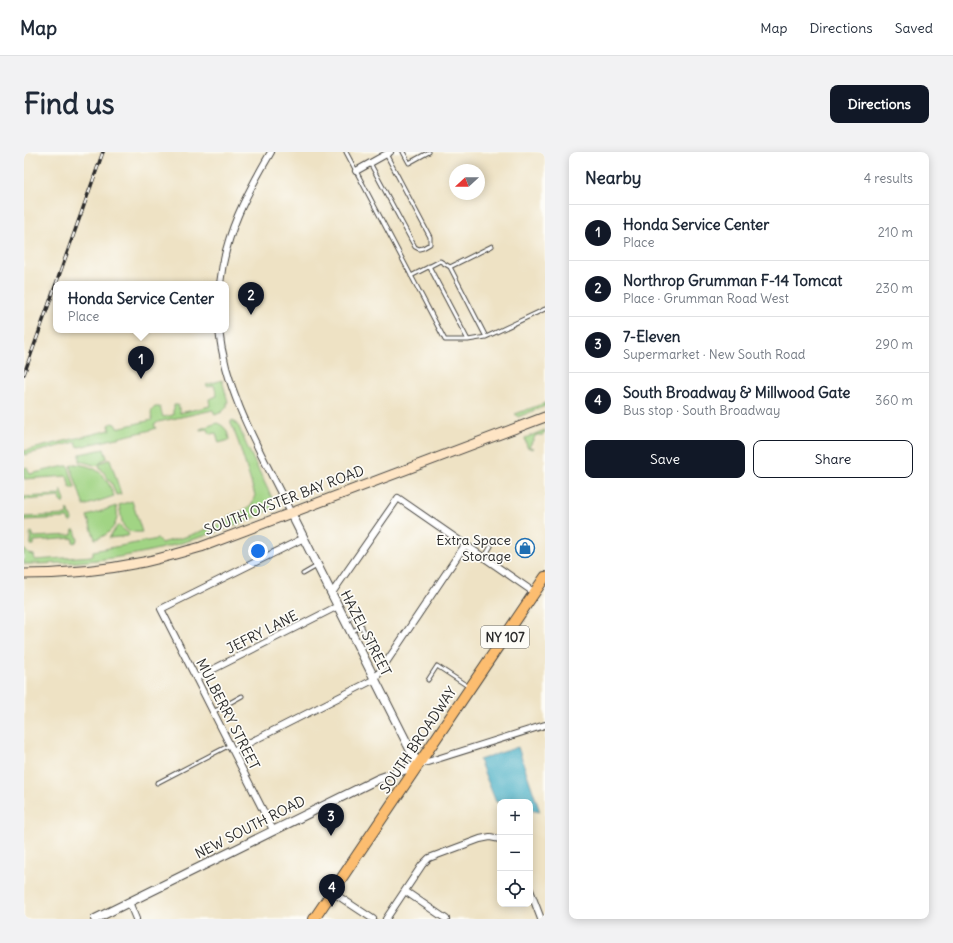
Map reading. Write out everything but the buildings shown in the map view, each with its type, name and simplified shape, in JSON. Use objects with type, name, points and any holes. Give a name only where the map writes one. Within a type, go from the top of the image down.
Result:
[{"type":"main road","name":"SOUTH OYSTER BAY ROAD","points":[[24,574],[68,572],[145,562],[201,547],[545,416]]},
{"type":"main road","name":"SOUTH BROADWAY","points":[[314,919],[545,577]]},
{"type":"street","points":[[220,281],[227,244],[238,212],[271,152]]},
{"type":"street","points":[[356,171],[388,153]]},
{"type":"street","points":[[220,333],[224,361],[234,395],[291,513]]},
{"type":"street","points":[[332,593],[398,498],[534,593]]},
{"type":"street","name":"HAZEL STREET","points":[[291,513],[418,765]]},
{"type":"street","name":"MULBERRY STREET","points":[[273,830],[161,609],[304,538]]},
{"type":"street","points":[[232,748],[375,678],[465,545]]},
{"type":"street","name":"JEFRY LANE","points":[[196,678],[338,606]]},
{"type":"street","points":[[418,765],[545,725]]},
{"type":"street","name":"NEW SOUTH ROAD","points":[[95,919],[378,779],[418,765]]},
{"type":"street","points":[[386,919],[422,865],[429,858],[480,839],[497,839]]},
{"type":"street","points":[[405,891],[446,919]]},
{"type":"street","points":[[332,892],[373,919]]},
{"type":"street","points":[[533,898],[541,919]]},
{"type":"street","points":[[128,902],[136,919]]},
{"type":"lane","points":[[346,152],[445,340],[468,340],[486,337],[545,309]]},
{"type":"lane","points":[[403,152],[409,163],[429,152]]},
{"type":"lane","points":[[370,163],[415,247],[419,249],[430,244],[430,237],[388,153]]},
{"type":"lane","points":[[450,267],[492,246]]},
{"type":"lane","points":[[411,276],[440,261],[450,267],[486,337]]},
{"type":"lane","points":[[429,266],[468,340]]},
{"type":"lane","points":[[484,558],[491,546]]},
{"type":"lane","points":[[303,574],[318,566]]},
{"type":"lane","points":[[345,620],[353,616],[356,617],[362,626],[369,640],[368,645],[360,649]]},
{"type":"lane","points":[[351,632],[362,626]]},
{"type":"lane","points":[[428,680],[436,666],[470,688]]},
{"type":"lane","points":[[213,712],[242,696]]},
{"type":"lane","points":[[157,783],[232,748]]},
{"type":"green space","points":[[222,380],[228,402],[227,407],[222,412],[215,415],[213,410],[158,422],[154,425],[156,428],[151,430],[79,447],[77,446],[76,442],[24,455],[24,451],[110,430],[109,425],[112,423],[115,424],[117,428],[152,420],[151,413],[155,407],[160,407],[163,417],[173,415],[174,405],[178,405],[180,413],[210,406],[209,399],[217,396],[214,385],[208,387],[206,385]]},
{"type":"green space","points":[[545,403],[545,406],[518,417],[515,414]]},
{"type":"green space","points":[[233,420],[239,427],[273,500],[270,503],[272,508],[267,512],[199,538],[150,551],[101,560],[50,564],[24,564],[24,549],[29,554],[34,555],[35,560],[93,556],[93,551],[158,539],[161,543],[185,537],[229,521],[229,516],[251,506],[255,495],[231,423]]},
{"type":"green space","points":[[217,423],[226,429],[229,440],[219,443],[216,433],[210,434],[208,429],[200,430]]},
{"type":"green space","points":[[545,430],[543,435],[536,435],[529,447],[534,448],[532,449],[527,447],[525,438]]},
{"type":"green space","points":[[104,449],[107,458],[97,466],[80,461],[80,454]]},
{"type":"green space","points":[[110,459],[121,494],[116,495],[112,484],[99,466],[101,463]]},
{"type":"green space","points":[[75,464],[90,467],[100,473],[108,482],[114,496],[84,506],[71,467]]},
{"type":"green space","points":[[68,466],[69,468],[75,488],[70,488],[67,476],[24,479],[24,468],[27,467],[30,474]]},
{"type":"green space","points":[[61,489],[65,500],[64,502],[61,502],[60,497],[24,500],[24,497],[60,495]]},
{"type":"green space","points":[[132,501],[142,532],[129,531],[123,525],[119,505]]},
{"type":"green space","points":[[116,506],[116,523],[105,535],[95,539],[87,516]]},
{"type":"green space","points":[[68,509],[72,520],[71,522],[68,518],[24,520],[24,517],[67,515]]},
{"type":"green space","points":[[118,525],[129,534],[128,536],[109,538]]},
{"type":"green space","points":[[73,530],[75,530],[78,540],[75,543],[73,542],[73,538],[34,541],[34,545],[31,545],[30,533],[32,532],[34,537],[72,535]]},
{"type":"water","points":[[518,747],[540,812],[533,811],[533,799],[497,799],[496,802],[479,760]]},
{"type":"railway","points":[[57,281],[103,152]]},
{"type":"railway","points":[[24,374],[53,293]]},
{"type":"place","name":"Northrop Grumman F-14 Tomcat","points":[[251,315]]},
{"type":"place","name":"Honda Service Center","points":[[141,379]]},
{"type":"place","name":"Extra Space Storage","points":[[525,548]]},
{"type":"place","name":"7-Eleven","points":[[331,836]]},
{"type":"place","name":"South Broadway & Millwood Gate","points":[[332,907]]}]
